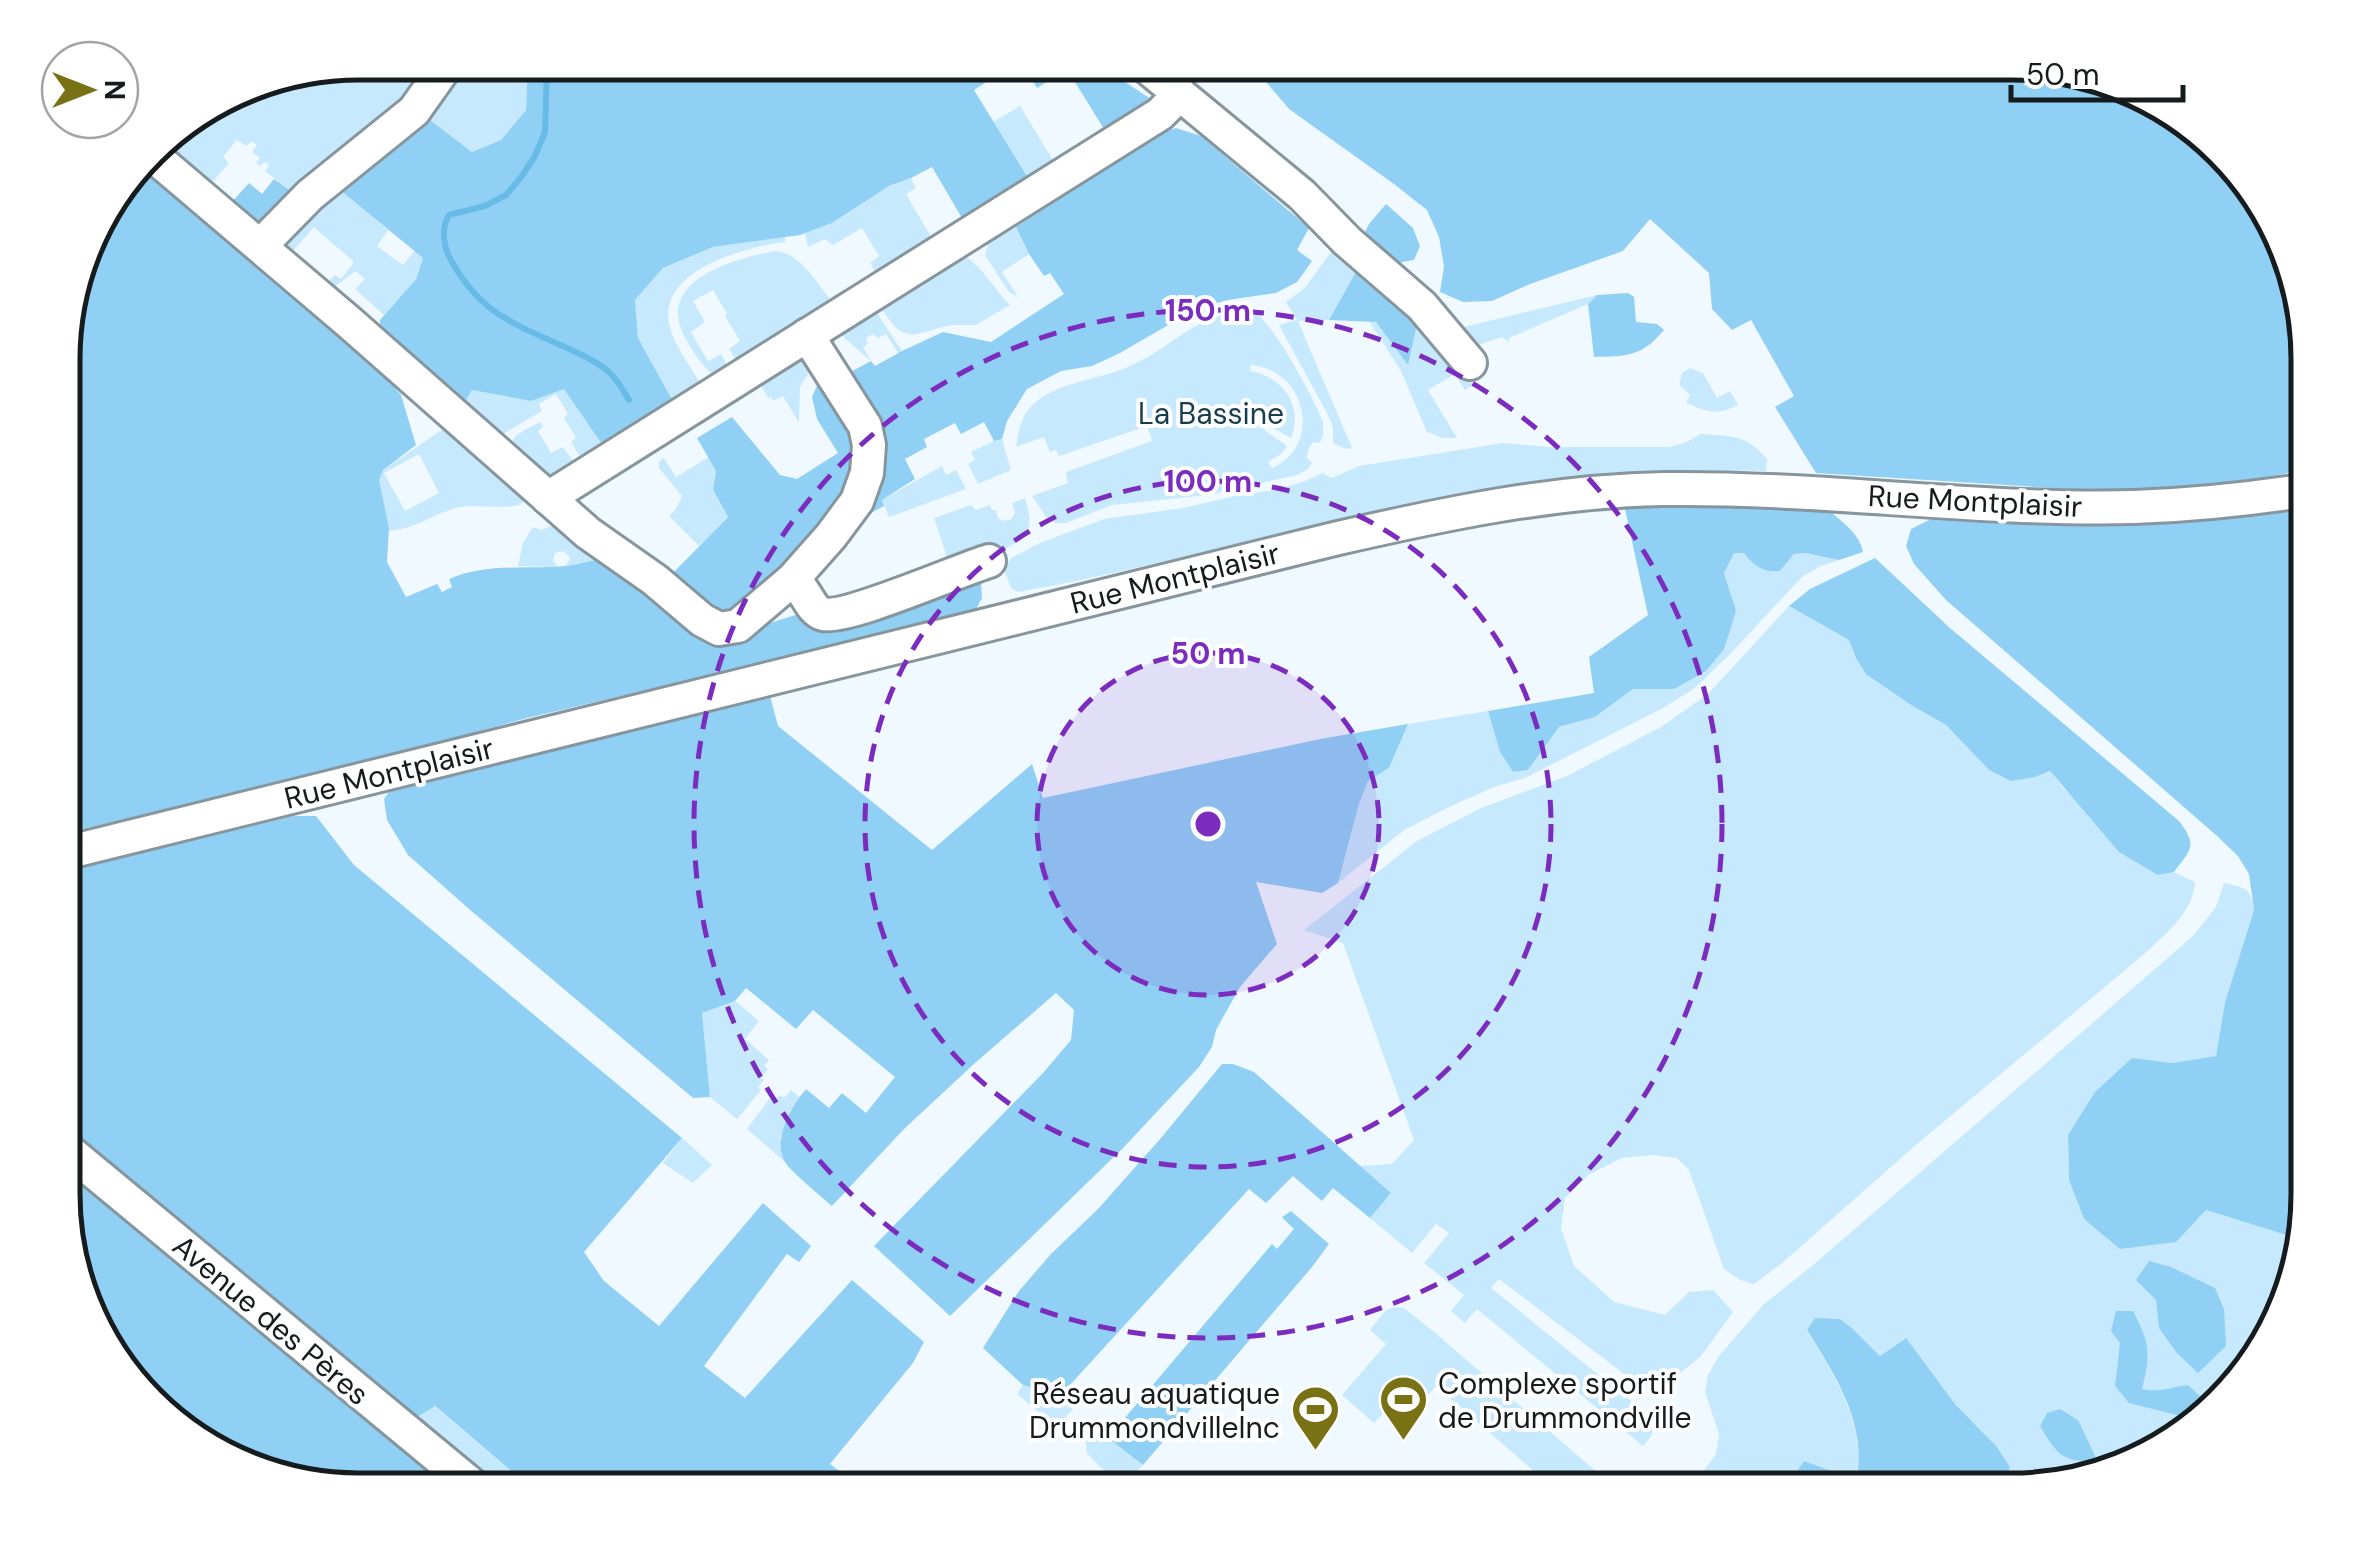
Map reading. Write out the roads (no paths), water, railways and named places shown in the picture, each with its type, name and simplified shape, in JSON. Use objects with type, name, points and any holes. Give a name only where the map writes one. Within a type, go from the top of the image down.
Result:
[{"type":"street","points":[[260,246],[310,194],[414,111],[435,81]]},
{"type":"street","points":[[1164,81],[1302,195],[1422,306],[1470,363]]},
{"type":"street","points":[[548,498],[1160,114],[1180,94]]},
{"type":"street","points":[[161,163],[588,533],[719,629],[738,626],[792,580],[857,501],[866,474],[869,445],[865,426],[808,335]]},
{"type":"street","name":"Rue Montplaisir","points":[[80,849],[877,650],[1365,532],[1502,503],[1587,493],[1695,489],[2132,507],[2290,493]]},
{"type":"street","points":[[792,580],[801,584],[814,609],[821,614],[834,614],[990,561]]},
{"type":"street","name":"Avenue des Pères","points":[[80,1160],[457,1473]]},
{"type":"waterway","points":[[547,81],[545,132],[535,156],[506,195],[485,206],[449,215],[444,231],[448,255],[462,278],[486,304],[513,323],[601,366],[614,377],[629,400]]},
{"type":"place","name":"Complexe sportif de Drummondville","points":[[1403,1442]]},
{"type":"place","name":"Réseau aquatique DrummondvilleInc","points":[[1315,1452]]},
{"type":"park label","name":"La Bassine","points":[[1211,413]]}]
